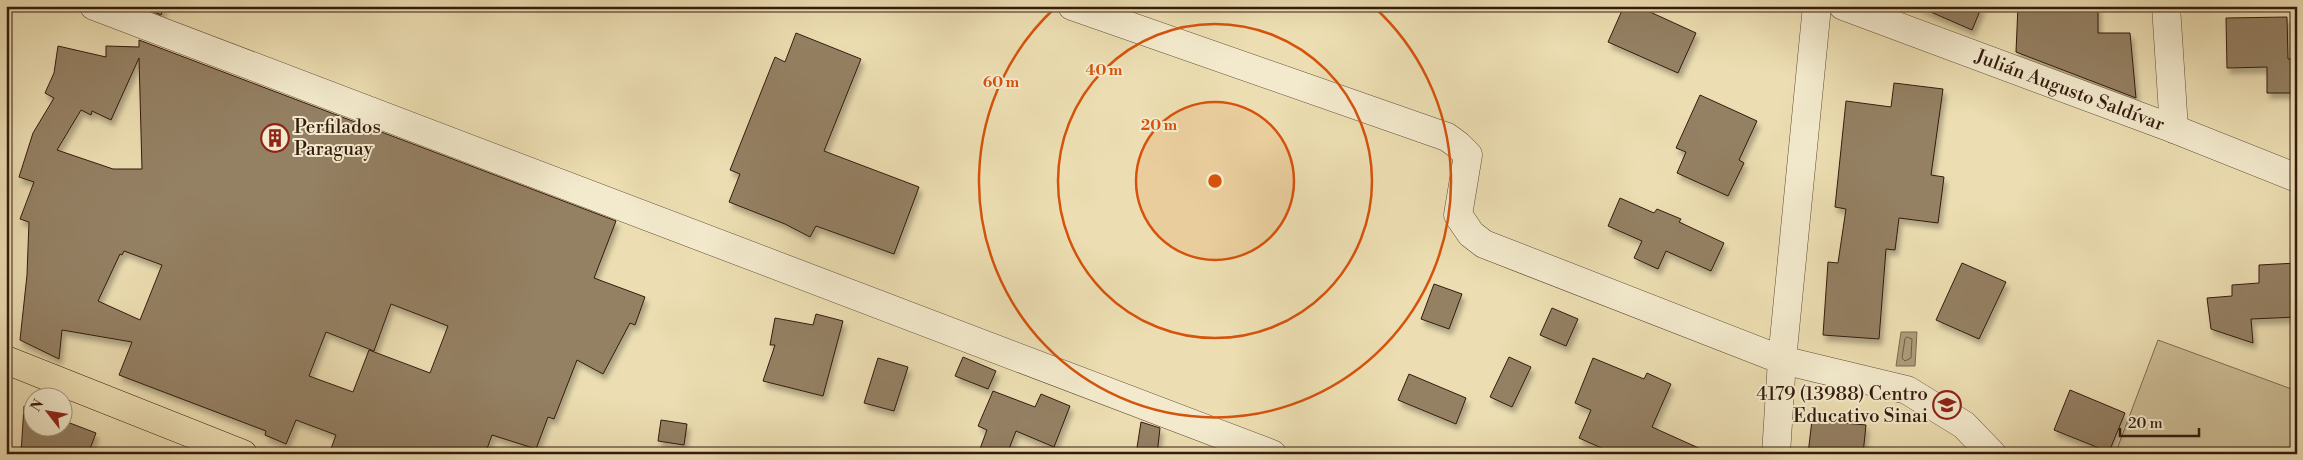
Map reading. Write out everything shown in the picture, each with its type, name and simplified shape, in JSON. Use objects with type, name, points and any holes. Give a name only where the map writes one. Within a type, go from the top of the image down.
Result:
[{"type":"main road","points":[[6,360],[243,454]]},
{"type":"street","points":[[94,6],[1272,454]]},
{"type":"street","points":[[1072,6],[1447,137],[1468,155],[1458,215],[1471,234],[1484,244],[1782,360],[1907,390],[1964,425],[1992,454]]},
{"type":"street","points":[[1776,454],[1782,360],[1817,6]]},
{"type":"street","name":"Julián Augusto Saldívar","points":[[1843,6],[2174,129],[2297,178]]},
{"type":"street","points":[[2166,6],[2174,129]]},
{"type":"shaded area","points":[[2158,340],[2297,391],[2297,443],[2293,454],[2130,454],[2117,449]]},
{"type":"water","points":[[1901,332],[1917,332],[1915,366],[1896,366]]},
{"type":"building","points":[[139,6],[164,6],[161,15]]},
{"type":"building","points":[[1624,6],[1637,6],[1696,33],[1678,73],[1608,42]]},
{"type":"building","points":[[1917,6],[1982,6],[1972,30]]},
{"type":"building","points":[[2018,6],[2098,6],[2098,33],[2130,33],[2136,98],[2016,52]]},
{"type":"building","points":[[2287,17],[2288,59],[2297,59],[2297,93],[2267,93],[2267,67],[2227,68],[2226,18]]},
{"type":"building","points":[[796,33],[861,59],[824,151],[919,187],[894,254],[816,226],[810,237],[785,224],[729,202],[740,174],[730,170],[775,57],[785,62]]},
{"type":"building","points":[[139,40],[616,221],[594,278],[645,297],[635,325],[630,323],[603,374],[577,360],[554,419],[548,417],[536,449],[492,435],[485,454],[329,454],[336,435],[296,420],[286,444],[265,435],[266,431],[119,375],[132,342],[62,330],[59,359],[20,340],[27,275],[29,222],[20,219],[34,182],[19,177],[33,133],[54,98],[45,93],[54,73],[58,46],[106,57],[106,46],[139,47]],"holes":[[[139,58],[142,169],[113,169],[57,150],[81,110],[91,115],[92,111],[111,120]],[[124,251],[162,265],[140,320],[98,301],[120,254],[122,255]],[[391,304],[448,326],[430,373],[369,350],[353,392],[309,376],[326,332],[374,351]]]},
{"type":"building","points":[[1894,83],[1943,89],[1931,175],[1944,177],[1938,223],[1899,218],[1895,250],[1886,249],[1879,339],[1823,335],[1828,262],[1838,263],[1846,209],[1835,207],[1846,101],[1891,107]]},
{"type":"building","points":[[1700,95],[1757,121],[1739,160],[1744,163],[1728,196],[1677,173],[1686,152],[1676,148]]},
{"type":"building","points":[[1620,198],[1654,213],[1657,209],[1681,219],[1679,222],[1724,243],[1711,271],[1666,251],[1658,269],[1634,258],[1642,241],[1608,226]]},
{"type":"building","points":[[1962,263],[2006,282],[1979,339],[1936,320]]},
{"type":"building","points":[[2297,263],[2297,317],[2251,319],[2253,343],[2211,329],[2207,298],[2232,296],[2232,285],[2259,283],[2259,265]]},
{"type":"building","points":[[1434,284],[1462,294],[1449,329],[1421,319]]},
{"type":"building","points":[[1552,308],[1578,319],[1566,346],[1540,335]]},
{"type":"building","points":[[816,314],[843,321],[823,396],[763,381],[775,345],[770,345],[775,318],[813,325]]},
{"type":"building","points":[[963,357],[996,371],[988,389],[955,376]]},
{"type":"building","points":[[1509,357],[1531,367],[1512,407],[1490,397]]},
{"type":"building","points":[[878,358],[908,367],[894,411],[864,403]]},
{"type":"building","points":[[1593,358],[1644,379],[1647,373],[1671,384],[1652,427],[1712,454],[1615,454],[1579,438],[1591,410],[1575,403]]},
{"type":"building","points":[[1409,374],[1466,398],[1456,424],[1398,400]]},
{"type":"building","points":[[2070,390],[2125,413],[2109,452],[2054,430]]},
{"type":"building","points":[[993,391],[1035,407],[1041,394],[1070,406],[1054,447],[1016,431],[1007,454],[978,454],[987,430],[978,426]]},
{"type":"building","points":[[661,420],[687,424],[684,445],[658,441]]},
{"type":"building","points":[[1812,420],[1866,425],[1863,454],[1808,454]]},
{"type":"building","points":[[1141,422],[1160,428],[1157,454],[1136,454]]},
{"type":"building","points":[[72,424],[96,433],[88,454],[21,454],[22,438],[72,438]]},
{"type":"place","name":"Perfilados Paraguay","points":[[275,138]]},
{"type":"place","name":"4179 (13988) Centro Educativo Sinai","points":[[1947,405]]}]
